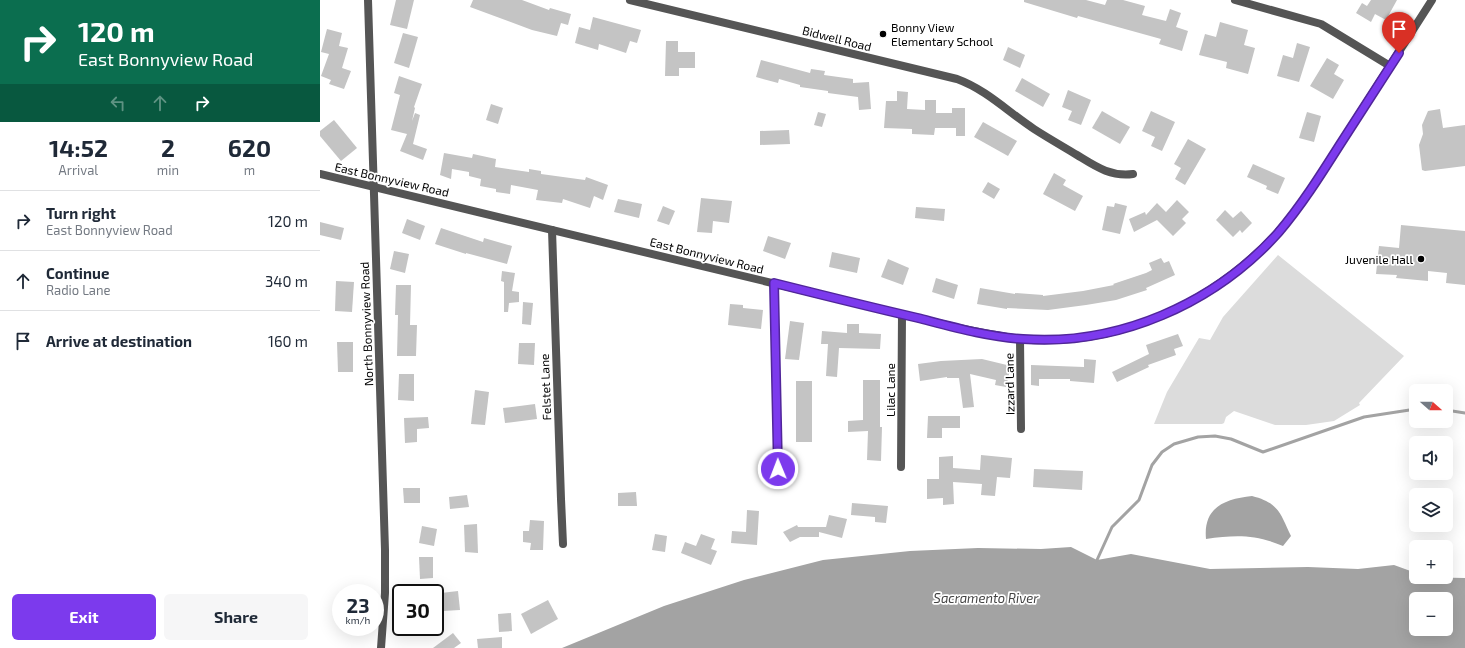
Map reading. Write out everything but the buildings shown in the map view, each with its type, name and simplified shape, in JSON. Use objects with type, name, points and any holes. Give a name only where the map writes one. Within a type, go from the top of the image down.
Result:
[{"type":"street","name":"North Bonnyview Road","points":[[368,0],[385,550],[385,593],[381,648]]},
{"type":"street","name":"Bidwell Road","points":[[630,0],[957,79],[983,91],[1034,129],[1101,169],[1118,175],[1133,174]]},
{"type":"street","points":[[1235,0],[1321,24],[1390,66]]},
{"type":"street","name":"East Bonnyview Road","points":[[320,174],[965,330],[1020,339],[1044,340],[1082,337],[1113,331],[1162,316],[1186,305],[1211,290],[1260,251],[1278,233],[1305,197],[1432,0]]},
{"type":"street","name":"Felstet Lane","points":[[552,230],[560,499],[563,544]]},
{"type":"street","points":[[774,283],[778,469]]},
{"type":"street","name":"Lilac Lane","points":[[901,467],[902,314]]},
{"type":"street","name":"Izzard Lane","points":[[1020,339],[1021,429]]},
{"type":"shaded area","points":[[1278,255],[1404,356],[1359,403],[1360,405],[1334,421],[1306,425],[1275,425],[1234,411],[1226,417],[1224,423],[1222,424],[1154,424],[1167,392],[1199,338],[1210,340],[1223,317]]},
{"type":"water","points":[[1252,496],[1268,502],[1278,510],[1291,536],[1283,546],[1263,539],[1245,536],[1206,539],[1208,519],[1212,512],[1225,502]]},
{"type":"water","name":"Sacramento River","points":[[1071,547],[1097,560],[1131,554],[1210,569],[1308,567],[1358,569],[1394,565],[1409,570],[1409,584],[1453,584],[1453,578],[1465,578],[1465,648],[562,648],[664,606],[744,580],[823,560],[910,551],[978,548],[1041,549]]},
{"type":"waterway","points":[[1097,560],[1112,527],[1139,500],[1152,465],[1162,452],[1174,444],[1198,437],[1215,436],[1231,439],[1263,452],[1364,417],[1409,410]]},
{"type":"waterway","points":[[1453,411],[1465,413]]},
{"type":"place","name":"Bonny View Elementary School","points":[[883,34]]},
{"type":"place","name":"Juvenile Hall","points":[[1421,259]]},
{"type":"route","points":[[778,469],[774,283],[984,334],[1020,339],[1044,340],[1082,337],[1113,331],[1162,316],[1186,305],[1211,290],[1251,259],[1278,233],[1322,173],[1399,53]]}]
